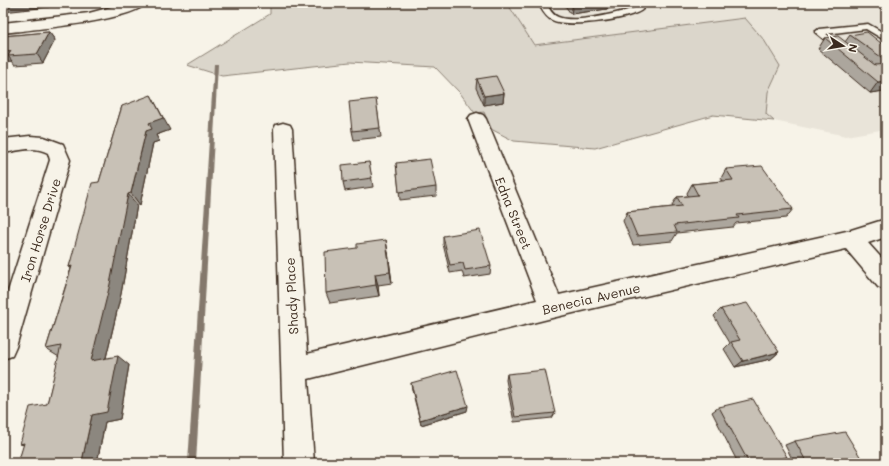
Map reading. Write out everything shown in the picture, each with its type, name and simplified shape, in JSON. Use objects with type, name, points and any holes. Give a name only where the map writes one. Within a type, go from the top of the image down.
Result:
[{"type":"street","points":[[3,28],[89,18],[118,11],[139,3]]},
{"type":"street","name":"Edna Street","points":[[477,119],[552,307]]},
{"type":"street","name":"Shady Place","points":[[283,129],[299,463]]},
{"type":"street","name":"Iron Horse Drive","points":[[3,146],[33,142],[43,143],[56,149],[60,160],[4,341]]},
{"type":"street","name":"Benecia Avenue","points":[[295,370],[552,307],[851,239],[886,228]]},
{"type":"street","points":[[851,239],[886,280]]},
{"type":"lane","points":[[542,3],[555,19],[572,22],[626,14],[639,9],[637,3]]},
{"type":"lane","points":[[847,54],[819,32],[868,26],[886,38]]},
{"type":"shaded area","points":[[270,3],[507,3],[534,45],[745,18],[764,40],[780,66],[768,92],[766,114],[774,121],[713,115],[595,148],[514,141],[491,129],[484,112],[475,113],[460,93],[435,67],[350,62],[222,76],[187,65],[270,14]]},
{"type":"shaded area","points":[[507,3],[886,3],[886,129],[846,136],[774,121],[766,114],[768,92],[779,66],[744,18],[534,45]]},
{"type":"building","points":[[49,32],[37,54],[8,56],[11,51],[3,52],[3,36]]},
{"type":"building","points":[[867,32],[886,47],[886,56],[881,57],[850,35]]},
{"type":"building","points":[[838,36],[875,65],[886,64],[886,81],[878,82],[825,38]]},
{"type":"building","points":[[496,76],[504,93],[484,96],[477,79]]},
{"type":"building","points":[[151,95],[163,118],[149,123],[152,129],[146,131],[131,193],[128,194],[110,284],[91,361],[118,356],[107,412],[92,415],[82,461],[85,460],[85,463],[18,463],[24,443],[20,444],[30,407],[47,404],[61,346],[46,349],[72,266],[69,267],[92,183],[99,182],[122,106]]},
{"type":"building","points":[[376,99],[380,128],[352,131],[349,102]]},
{"type":"building","points":[[430,159],[436,187],[399,192],[396,163]]},
{"type":"building","points":[[369,162],[372,178],[343,182],[342,165]]},
{"type":"building","points":[[762,166],[793,209],[737,215],[739,218],[674,225],[677,232],[637,236],[627,212],[682,206],[677,197],[698,195],[692,184],[733,180],[726,169]]},
{"type":"building","points":[[480,230],[491,266],[465,270],[463,263],[450,265],[443,236]]},
{"type":"building","points":[[386,240],[390,272],[375,274],[376,285],[326,293],[325,252],[357,248],[357,244]]},
{"type":"building","points":[[747,303],[779,352],[743,361],[731,342],[740,340],[721,309]]},
{"type":"building","points":[[457,370],[468,406],[420,420],[411,383]]},
{"type":"building","points":[[545,370],[555,413],[515,417],[507,374]]},
{"type":"building","points":[[753,399],[787,457],[764,463],[749,463],[719,407]]},
{"type":"building","points":[[845,432],[864,463],[807,463],[795,441]]},
{"type":"waterway","points":[[192,463],[216,65]]}]
